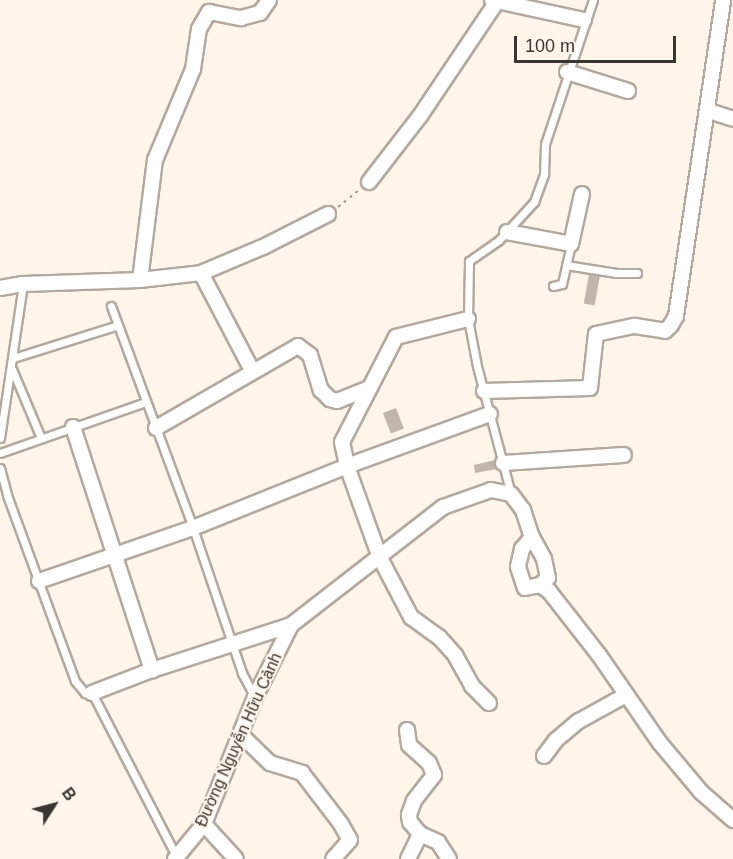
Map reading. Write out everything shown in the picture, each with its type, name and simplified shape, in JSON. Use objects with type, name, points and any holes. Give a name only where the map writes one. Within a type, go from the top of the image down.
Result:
[{"type":"street","points":[[140,280],[155,160],[193,69],[200,29],[210,12],[241,18],[260,13],[269,0]]},
{"type":"street","points":[[484,391],[590,388],[596,334],[635,326],[665,331],[671,325],[676,316],[709,111],[723,0]]},
{"type":"street","points":[[369,182],[420,117],[496,1],[584,20]]},
{"type":"street","points":[[567,72],[628,91]]},
{"type":"street","points":[[709,111],[733,119]]},
{"type":"street","points":[[507,232],[571,244],[582,194]]},
{"type":"street","points":[[0,288],[23,284],[140,280],[201,273],[263,247],[328,213]]},
{"type":"street","points":[[201,273],[252,370]]},
{"type":"street","points":[[468,319],[396,337],[342,442],[347,466],[380,558],[411,617],[440,637],[455,655],[472,686],[489,703]]},
{"type":"street","points":[[156,428],[252,370],[298,346],[310,355],[321,390],[330,399],[337,400],[369,388]]},
{"type":"street","points":[[39,581],[193,528],[347,466],[490,414]]},
{"type":"street","points":[[74,427],[152,670]]},
{"type":"street","points":[[503,463],[624,455]]},
{"type":"street","name":"Đường Nguyễn Hữu Cảnh","points":[[176,858],[204,824],[255,697],[291,625],[380,558],[442,507],[491,490],[511,494]]},
{"type":"street","points":[[511,494],[523,510],[531,537],[544,559],[548,578],[540,585],[525,588],[518,567],[522,549],[531,537]]},
{"type":"street","points":[[540,585],[549,591],[660,743],[701,792],[733,820]]},
{"type":"street","points":[[92,693],[152,670],[291,625]]},
{"type":"street","points":[[544,756],[556,740],[579,721],[626,695]]},
{"type":"street","points":[[407,730],[409,745],[434,771],[429,784],[414,801],[409,815],[410,822],[420,834],[438,842],[449,859]]},
{"type":"street","points":[[240,734],[270,763],[302,773],[341,824],[350,840],[333,859]]},
{"type":"street","points":[[204,824],[237,859]]},
{"type":"street","points":[[408,859],[420,834]]},
{"type":"lane","points":[[511,494],[468,319],[469,261],[500,240],[534,202],[544,174],[545,144],[584,20],[593,0]]},
{"type":"lane","points":[[553,286],[562,284],[571,244]]},
{"type":"lane","points":[[566,265],[616,273],[637,273]]},
{"type":"lane","points":[[0,438],[23,284]]},
{"type":"lane","points":[[111,306],[193,528],[242,673],[255,697]]},
{"type":"lane","points":[[13,358],[118,325]]},
{"type":"lane","points":[[12,367],[41,438]]},
{"type":"lane","points":[[0,453],[146,402]]},
{"type":"lane","points":[[0,468],[7,495],[75,681],[85,693],[92,693],[176,858]]},
{"type":"path","points":[[328,213],[369,182]]},
{"type":"building","points":[[589,274],[600,276],[595,305],[584,304]]},
{"type":"building","points":[[396,408],[404,429],[391,434],[383,413]]},
{"type":"building","points":[[495,460],[497,469],[475,473],[474,465]]}]
